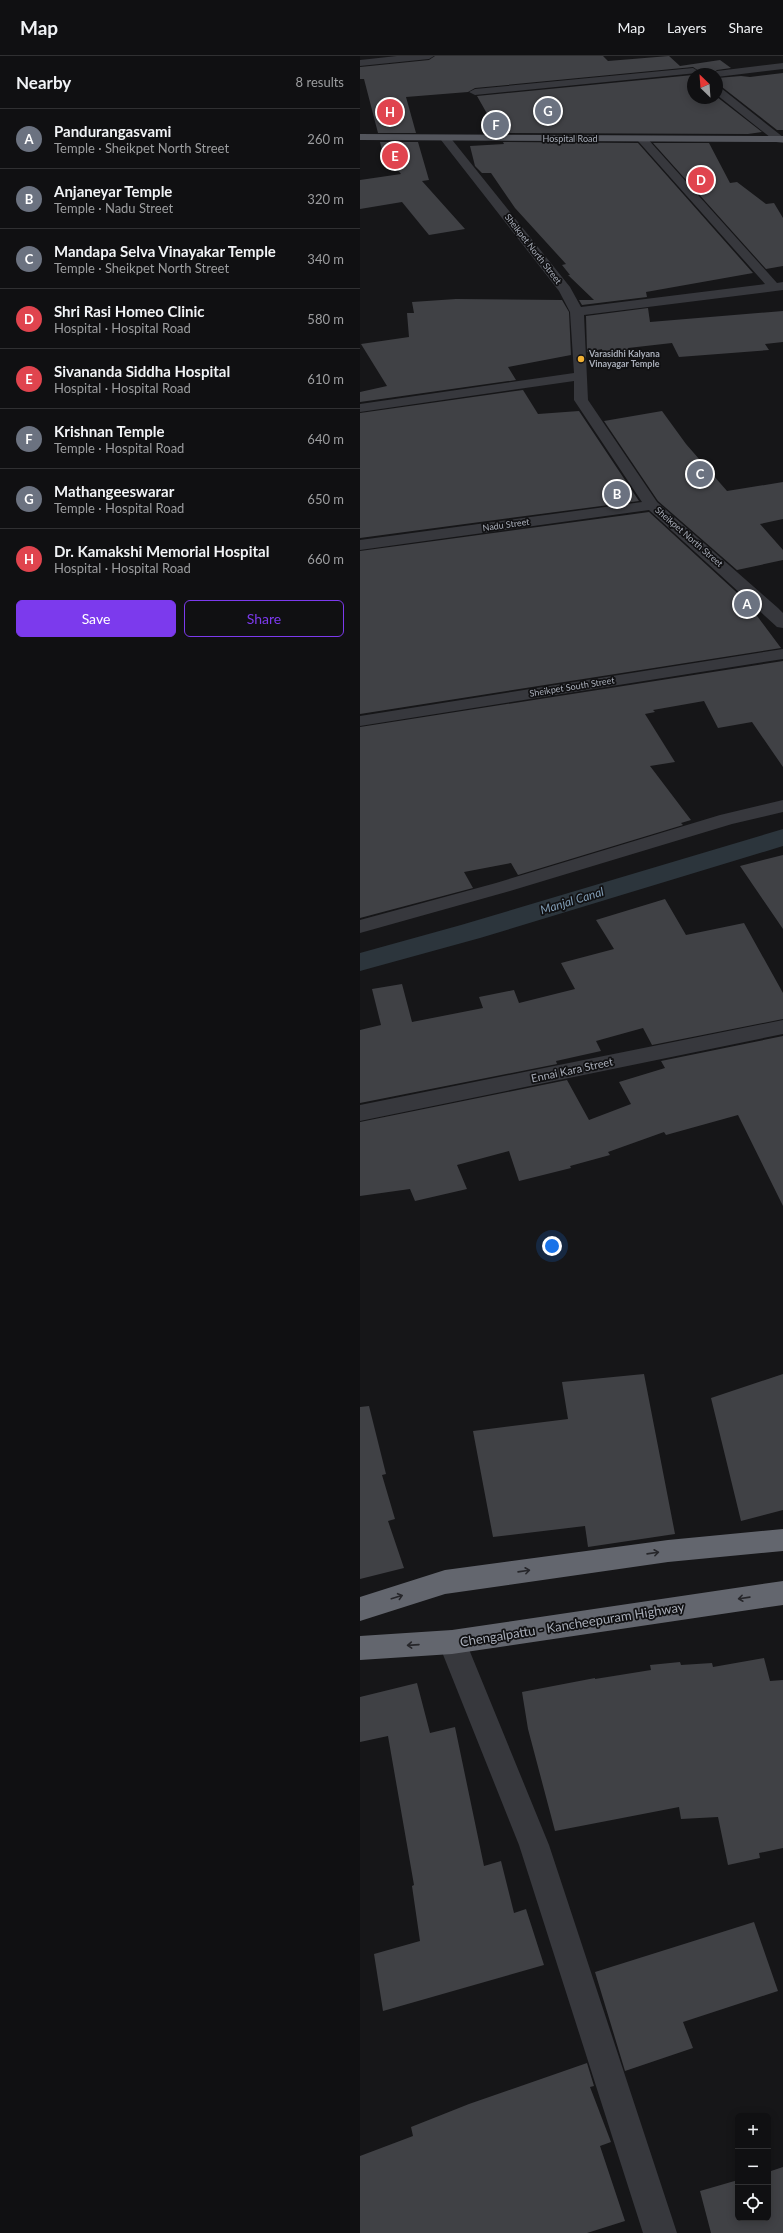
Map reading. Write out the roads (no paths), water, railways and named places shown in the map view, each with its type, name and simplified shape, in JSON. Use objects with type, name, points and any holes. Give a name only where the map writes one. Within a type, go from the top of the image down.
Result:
[{"type":"highway","points":[[360,1609],[446,1582],[668,1551],[783,1540]]},
{"type":"highway","name":"Chengalpattu - Kancheepuram Highway","points":[[360,1648],[452,1642],[783,1593]]},
{"type":"main road","name":"Hospital Road","points":[[360,137],[781,139]]},
{"type":"street","points":[[360,63],[429,56]]},
{"type":"street","points":[[678,60],[689,68]]},
{"type":"street","points":[[723,73],[783,66]]},
{"type":"street","points":[[475,92],[687,73]]},
{"type":"street","points":[[723,95],[781,139]]},
{"type":"street","name":"Sheikpet North Street","points":[[446,138],[565,290],[577,312],[582,376],[581,400],[652,505],[779,614]]},
{"type":"street","points":[[642,139],[778,286]]},
{"type":"street","points":[[577,312],[778,286]]},
{"type":"street","points":[[360,408],[582,376]]},
{"type":"street","name":"Nadu Street","points":[[360,545],[652,505]]},
{"type":"street","name":"Sheikpet South Street","points":[[360,721],[783,654]]},
{"type":"street","points":[[360,928],[503,887],[727,819],[783,806]]},
{"type":"street","name":"Ennai Kara Street","points":[[360,1113],[783,1027]]},
{"type":"street","points":[[452,1642],[534,1845],[660,2233]]},
{"type":"waterway","name":"Manjal Canal","points":[[360,962],[470,932],[783,837]]},
{"type":"place","name":"Mathangeeswarar","points":[[548,111]]},
{"type":"place","name":"Dr. Kamakshi Memorial Hospital","points":[[390,112]]},
{"type":"place","name":"Krishnan Temple","points":[[496,125]]},
{"type":"place","name":"Sivananda Siddha Hospital","points":[[395,156]]},
{"type":"place","name":"Shri Rasi Homeo Clinic","points":[[701,180]]},
{"type":"place","name":"Varasidhi Kalyana Vinayagar Temple","points":[[581,359]]},
{"type":"place","name":"Mandapa Selva Vinayakar Temple","points":[[700,474]]},
{"type":"place","name":"Anjaneyar Temple","points":[[617,494]]},
{"type":"place","name":"Pandurangasvami","points":[[747,604]]}]
